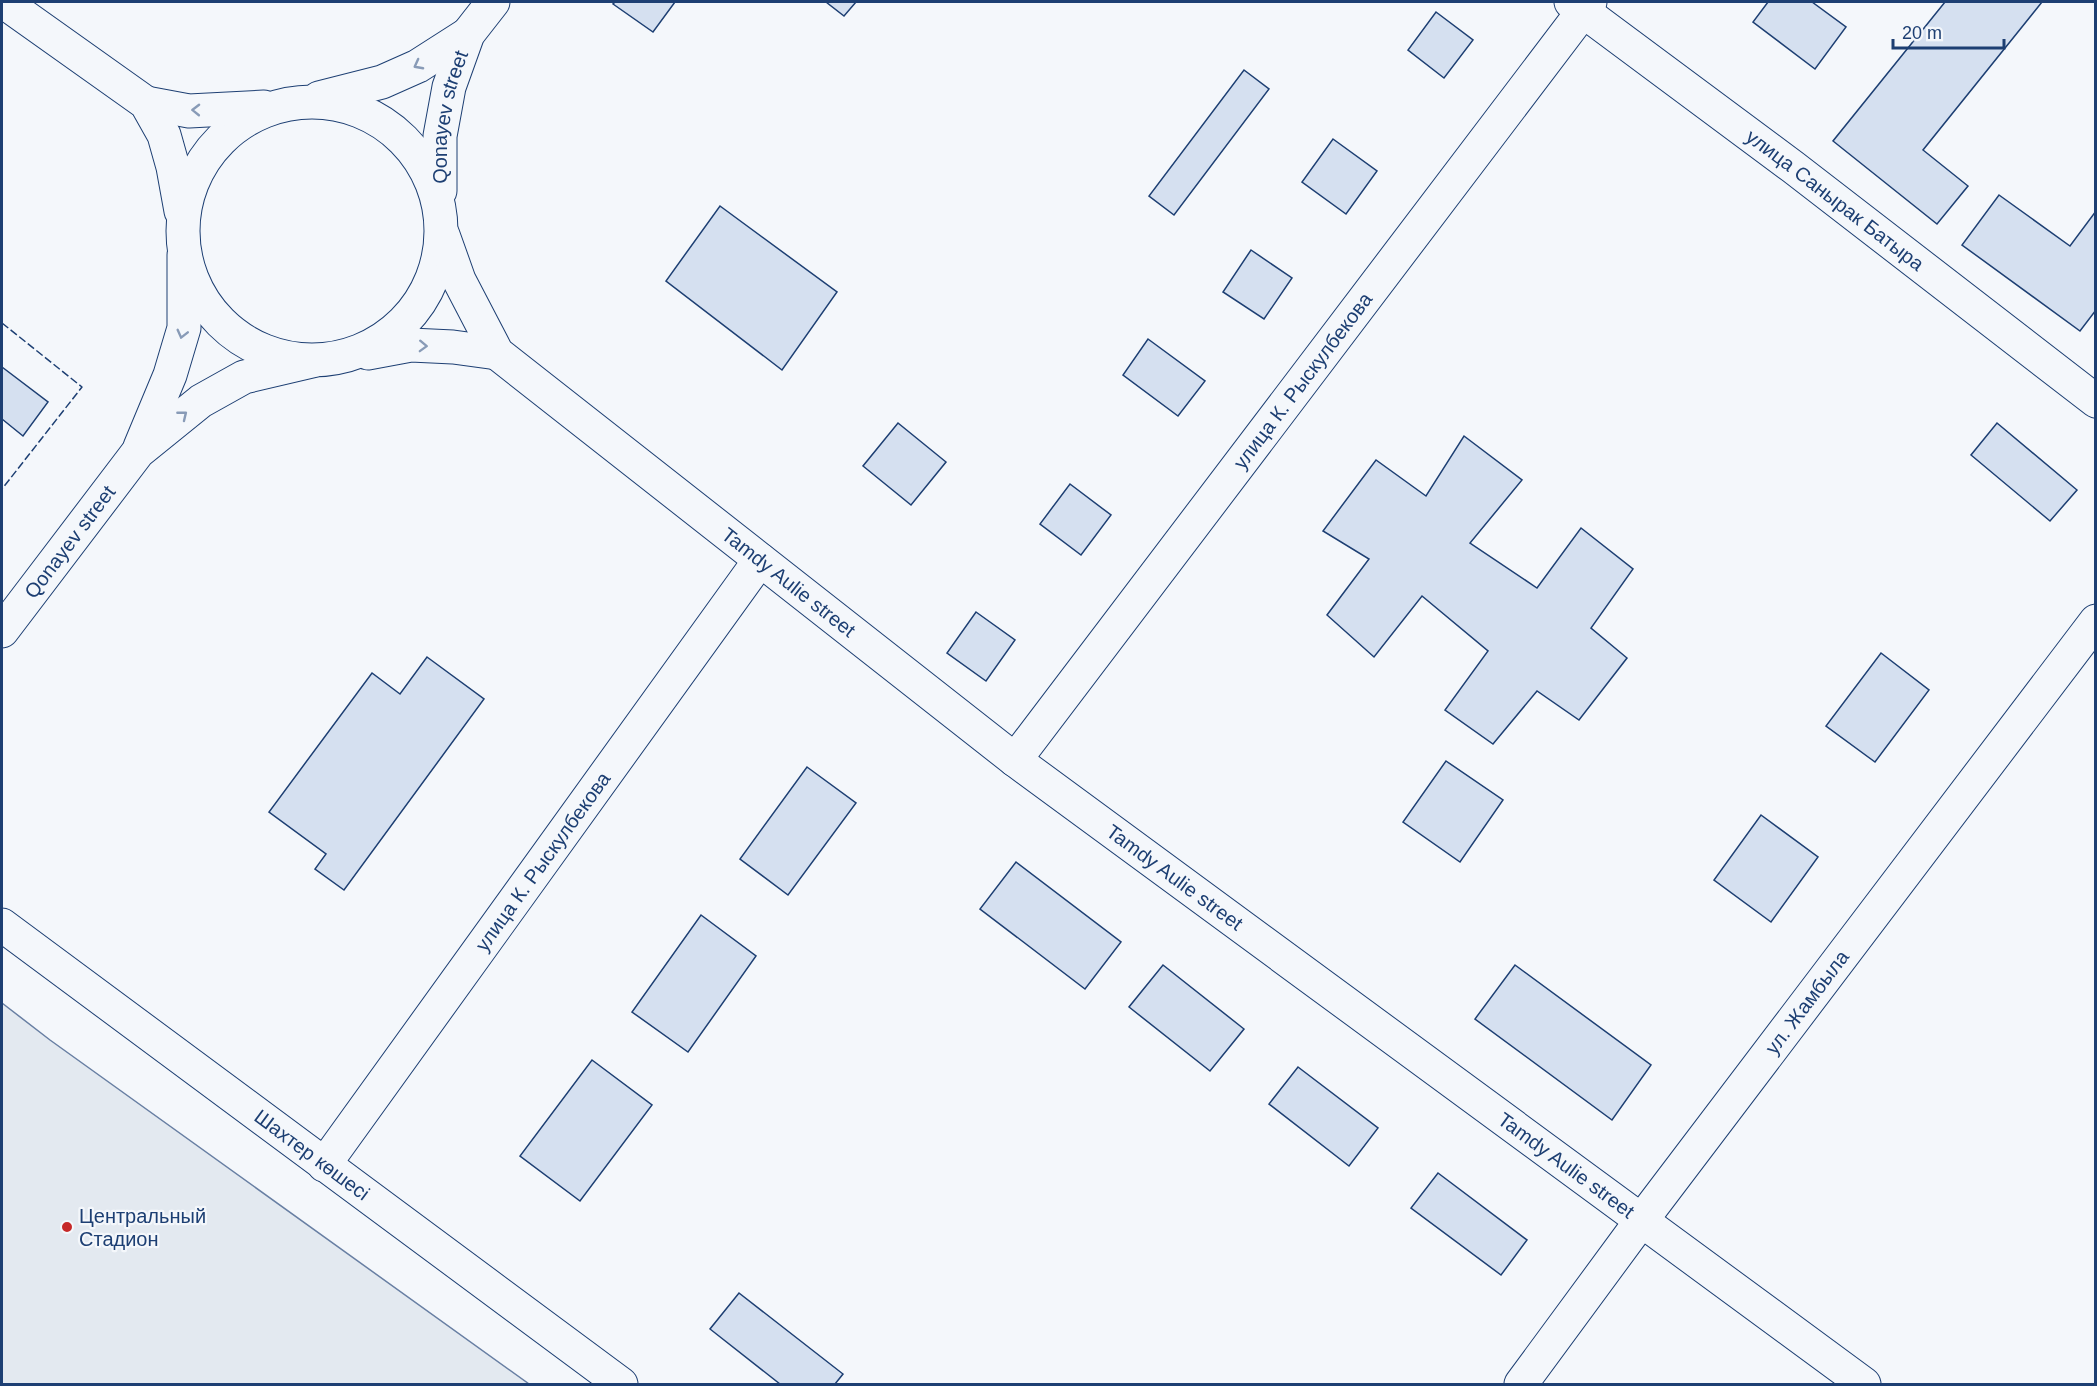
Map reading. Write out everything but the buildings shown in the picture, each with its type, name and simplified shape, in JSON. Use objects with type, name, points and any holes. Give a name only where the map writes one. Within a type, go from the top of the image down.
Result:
[{"type":"street","points":[[4,2],[146,103],[189,111],[275,106],[311,101],[355,108],[393,129],[423,162],[440,203],[443,235],[464,291],[497,353]]},
{"type":"street","name":"Qonayev street","points":[[440,203],[441,136],[450,87],[468,34],[493,2]]},
{"type":"street","name":"улица Санырак Батыра","points":[[1582,4],[2096,401]]},
{"type":"street","name":"улица К. Рыскулбекова","points":[[1015,760],[1582,4]]},
{"type":"street","name":"Qonayev street","points":[[311,101],[391,78],[418,66],[468,34]]},
{"type":"street","points":[[146,103],[164,135],[183,219]]},
{"type":"street","points":[[183,219],[192,181],[211,148],[240,122],[275,106]]},
{"type":"street","name":"Qonayev street","points":[[138,452],[170,375],[184,328],[183,219]]},
{"type":"street","points":[[345,357],[383,341],[414,313],[435,276],[443,235]]},
{"type":"street","points":[[184,255],[200,296],[229,331],[267,354],[312,362],[411,345],[453,347],[497,353]]},
{"type":"street","name":"Tamdy Aulie street","points":[[497,353],[1015,760],[1864,1384]]},
{"type":"street","name":"Qonayev street","points":[[2,631],[138,452],[201,401],[244,377],[312,362]]},
{"type":"street","name":"улица К. Рыскулбекова","points":[[324,1165],[760,560]]},
{"type":"street","name":"ул. Жамбыла","points":[[1521,1384],[1641,1221],[2096,621]]},
{"type":"street","name":"Шахтер көшесі","points":[[2,925],[621,1384]]},
{"type":"shaded area","points":[[2,1003],[50,1040],[529,1384],[2,1384]]},
{"type":"fence","points":[[2,323],[82,387],[2,489]]},
{"type":"place","name":"Центральный Стадион","points":[[67,1227]]}]
